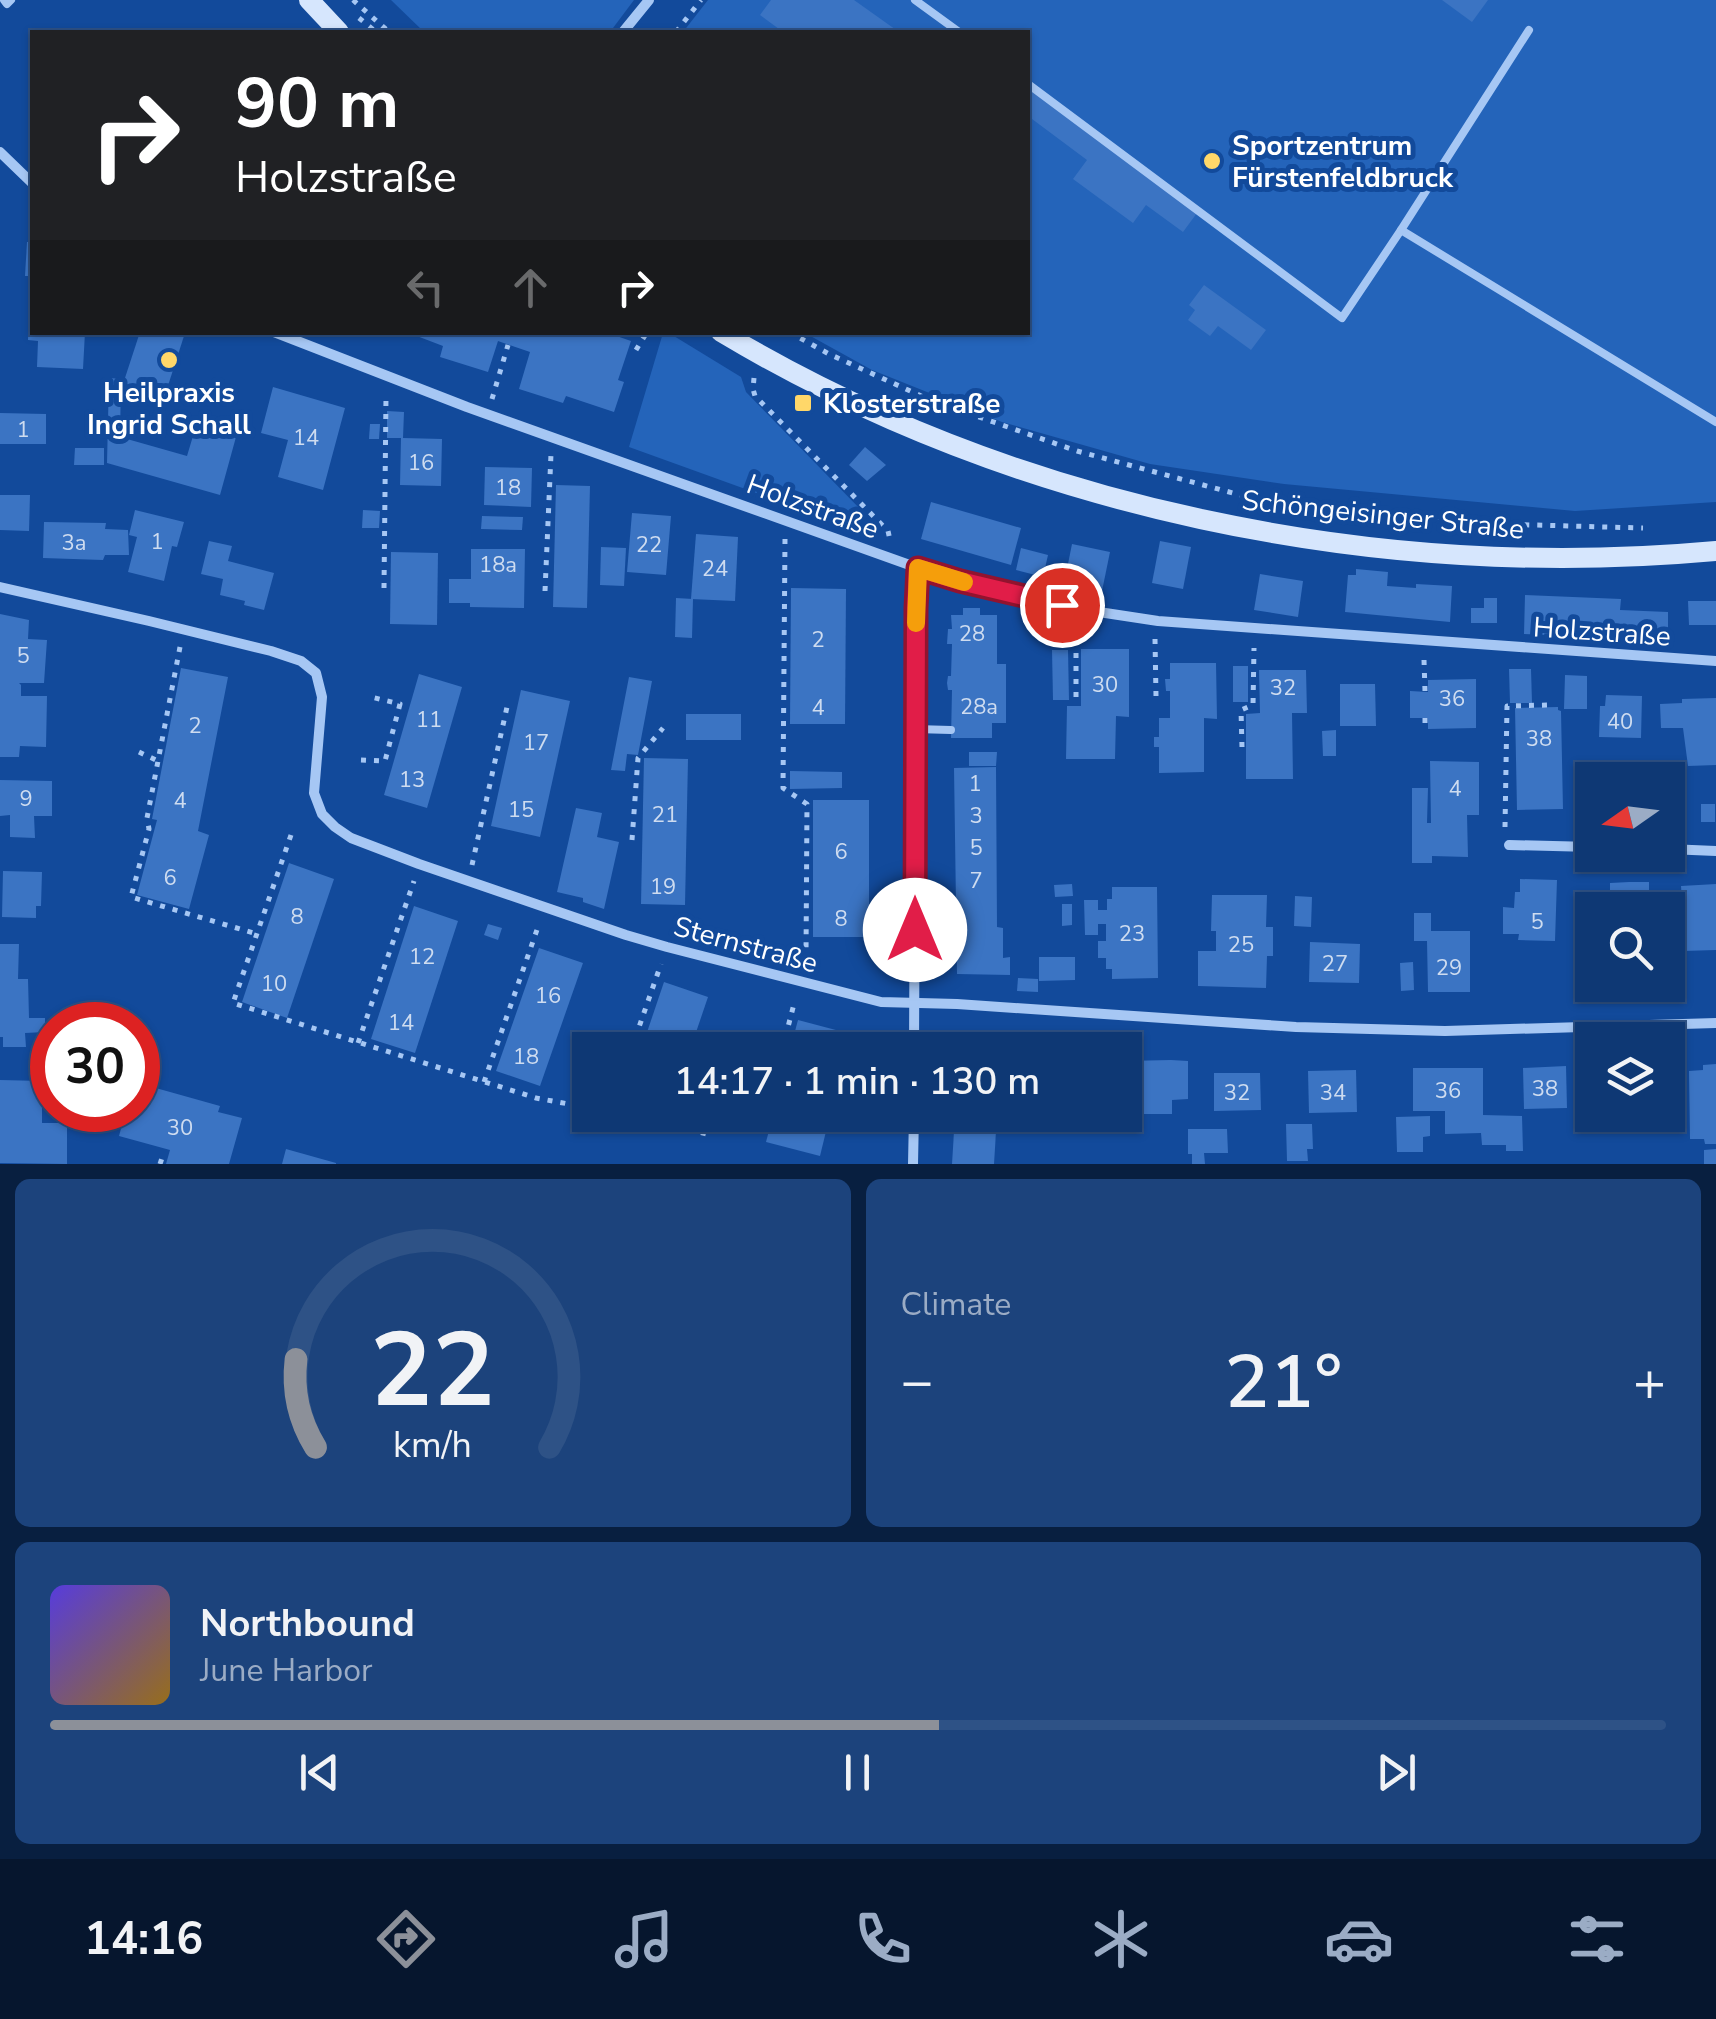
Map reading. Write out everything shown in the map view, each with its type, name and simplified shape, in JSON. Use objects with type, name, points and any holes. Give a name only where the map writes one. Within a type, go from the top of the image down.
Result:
[{"type":"street","points":[[309,0],[337,30]]},
{"type":"street","points":[[625,30],[648,0]]},
{"type":"street","points":[[0,152],[30,182]]},
{"type":"street","name":"Holzstraße","points":[[282,335],[555,438],[960,581],[1158,622],[1716,661]]},
{"type":"street","name":"Schöngeisinger Straße","points":[[726,335],[870,410],[974,454],[1046,478],[1225,525],[1333,542],[1494,556],[1594,559],[1716,551]]},
{"type":"street","points":[[914,1032],[918,568]]},
{"type":"street","name":"Sternstraße","points":[[0,587],[301,661],[316,673],[322,698],[314,793],[322,814],[351,838],[667,946],[882,1002],[1296,1027],[1434,1031],[1716,1023]]},
{"type":"street","points":[[1509,845],[1575,847]]},
{"type":"street","points":[[1685,849],[1716,850]]},
{"type":"street","points":[[913,1164],[914,1132]]},
{"type":"lane","points":[[916,0],[956,30]]},
{"type":"lane","points":[[1030,85],[1342,318],[1529,30]]},
{"type":"lane","points":[[1401,230],[1716,422]]},
{"type":"lane","points":[[915,729],[951,730]]},
{"type":"path","points":[[354,0],[387,30]]},
{"type":"path","points":[[678,30],[701,0]]},
{"type":"path","points":[[636,350],[644,335]]},
{"type":"path","points":[[795,335],[946,406],[1077,450],[1244,496],[1498,524],[1649,530],[1605,534],[1482,531]]},
{"type":"path","points":[[492,402],[508,344]]},
{"type":"path","points":[[384,588],[386,376]]},
{"type":"path","points":[[754,378],[755,396],[888,531],[889,557]]},
{"type":"path","points":[[914,402],[927,408]]},
{"type":"path","points":[[545,591],[551,450],[555,438]]},
{"type":"path","points":[[1231,501],[1246,505]]},
{"type":"path","points":[[785,521],[783,788],[807,804],[806,956],[787,1032]]},
{"type":"path","points":[[1076,699],[1079,608]]},
{"type":"path","points":[[1156,696],[1158,622]]},
{"type":"path","points":[[184,630],[147,818],[149,829],[131,897],[257,934]]},
{"type":"path","points":[[1242,747],[1241,710],[1253,706],[1254,643]]},
{"type":"path","points":[[1424,656],[1425,692]]},
{"type":"path","points":[[361,760],[385,761],[400,704],[371,696]]},
{"type":"path","points":[[1509,845],[1505,829],[1507,706],[1548,705]]},
{"type":"path","points":[[467,880],[507,707]]},
{"type":"path","points":[[1425,718],[1425,729]]},
{"type":"path","points":[[632,840],[638,758],[663,728]]},
{"type":"path","points":[[139,752],[158,761]]},
{"type":"path","points":[[291,835],[234,1004],[536,1098],[572,1105]]},
{"type":"path","points":[[358,1043],[419,864]]},
{"type":"path","points":[[484,1082],[544,907]]},
{"type":"path","points":[[637,1032],[667,946]]},
{"type":"path","points":[[698,1132],[711,1135]]},
{"type":"shaded area","points":[[391,0],[634,0],[612,30],[422,30]]},
{"type":"shaded area","name":"Sportzentrum Fürstenfeldbruck","points":[[708,0],[1716,0],[1716,502],[1575,511],[1284,484],[1150,464],[1002,422],[872,370],[809,335],[1030,335],[1030,30],[685,30]]},
{"type":"shaded area","points":[[662,335],[672,335],[741,377],[746,392],[864,513],[853,528],[629,447]]},
{"type":"building","points":[[771,0],[854,0],[896,30],[780,30],[760,15]]},
{"type":"building","points":[[1442,0],[1488,0],[1472,22]]},
{"type":"building","points":[[1030,88],[1197,213],[1183,232],[1146,205],[1133,223],[1073,179],[1087,160],[1030,117]]},
{"type":"building","points":[[27,242],[30,242],[30,276],[25,276]]},
{"type":"building","points":[[1204,285],[1266,330],[1251,350],[1218,326],[1210,336],[1188,320],[1195,310],[1189,305]]},
{"type":"building","points":[[29,312],[30,335],[85,335],[83,369],[37,367],[38,341],[28,340]]},
{"type":"building","points":[[139,335],[184,336],[164,398],[123,384]]},
{"type":"building","points":[[414,335],[614,335],[631,341],[618,380],[624,382],[614,412],[566,396],[563,403],[519,389],[530,352],[498,341],[488,372],[440,357],[443,346]]},
{"type":"building","points":[[109,378],[121,379],[120,437],[187,456],[196,426],[236,437],[220,495],[107,463]]},
{"type":"building","points":[[273,387],[345,408],[323,490],[278,477],[288,440],[261,433]]},
{"type":"building","points":[[387,411],[404,412],[403,438],[442,439],[441,486],[400,485],[401,438],[387,438]]},
{"type":"building","points":[[0,413],[46,414],[46,444],[0,444]]},
{"type":"building","points":[[370,424],[380,424],[379,439],[369,439]]},
{"type":"building","points":[[865,447],[886,465],[867,481],[849,465]]},
{"type":"building","points":[[75,448],[104,448],[104,465],[74,465]]},
{"type":"building","points":[[485,467],[532,468],[531,507],[484,505]]},
{"type":"building","points":[[556,485],[590,486],[587,608],[553,607]]},
{"type":"building","points":[[0,495],[30,495],[29,531],[0,530]]},
{"type":"building","points":[[931,502],[1021,528],[1011,565],[921,539]]},
{"type":"building","points":[[135,510],[184,522],[177,547],[172,546],[164,581],[128,572],[137,537],[129,535]]},
{"type":"building","points":[[363,510],[380,511],[379,528],[362,528]]},
{"type":"building","points":[[632,513],[671,516],[666,575],[627,572]]},
{"type":"building","points":[[482,516],[523,517],[522,530],[481,529]]},
{"type":"building","points":[[44,522],[106,523],[105,529],[128,530],[129,555],[105,555],[103,560],[43,558]]},
{"type":"building","points":[[696,534],[738,537],[735,601],[691,599]]},
{"type":"building","points":[[209,541],[232,546],[228,561],[274,573],[264,610],[220,595],[223,579],[201,574]]},
{"type":"building","points":[[1160,541],[1191,547],[1183,589],[1152,583]]},
{"type":"building","points":[[1072,544],[1110,552],[1102,591],[1064,584]]},
{"type":"building","points":[[601,547],[626,548],[624,586],[600,585]]},
{"type":"building","points":[[1021,548],[1048,555],[1043,577],[1016,570]]},
{"type":"building","points":[[471,549],[525,549],[524,608],[449,603],[449,579],[471,579]]},
{"type":"building","points":[[391,552],[438,553],[437,625],[390,624]]},
{"type":"building","points":[[1356,569],[1388,572],[1387,586],[1452,586],[1450,622],[1345,612],[1348,575],[1356,575]]},
{"type":"building","points":[[1260,574],[1303,581],[1298,617],[1254,610]]},
{"type":"building","points":[[791,588],[846,589],[845,724],[790,724]]},
{"type":"building","points":[[1525,595],[1621,599],[1620,610],[1668,612],[1668,640],[1524,634]]},
{"type":"building","points":[[676,598],[693,599],[692,638],[675,637]]},
{"type":"building","points":[[1484,598],[1497,598],[1497,623],[1471,623],[1471,608],[1484,608]]},
{"type":"building","points":[[1688,601],[1716,601],[1716,625],[1689,625]]},
{"type":"building","points":[[963,608],[980,608],[980,615],[997,615],[997,664],[1006,664],[1006,723],[992,723],[992,738],[951,738],[952,690],[948,690],[947,683],[951,676],[952,644],[947,644],[948,629],[952,629],[951,615],[963,615]]},
{"type":"building","points":[[0,614],[29,620],[28,639],[47,640],[44,683],[19,683],[21,696],[47,696],[46,747],[20,746],[19,757],[0,757]]},
{"type":"building","points":[[1081,649],[1129,649],[1129,717],[1116,716],[1115,759],[1066,759],[1067,706],[1081,706]]},
{"type":"building","points":[[1052,650],[1068,650],[1069,700],[1053,700]]},
{"type":"building","points":[[1170,663],[1216,663],[1217,719],[1204,718],[1204,772],[1159,773],[1159,747],[1154,747],[1154,737],[1159,737],[1159,718],[1170,718],[1170,691],[1166,691],[1165,679],[1170,679]]},
{"type":"building","points":[[1233,666],[1248,666],[1248,702],[1233,702]]},
{"type":"building","points":[[181,668],[228,677],[198,831],[209,835],[189,909],[137,895],[157,820],[152,819]]},
{"type":"building","points":[[1509,669],[1531,669],[1532,703],[1510,703]]},
{"type":"building","points":[[1259,670],[1306,670],[1307,713],[1292,713],[1293,779],[1246,779],[1246,714],[1260,713]]},
{"type":"building","points":[[419,674],[462,687],[427,808],[384,795]]},
{"type":"building","points":[[1565,675],[1587,676],[1587,709],[1564,709]]},
{"type":"building","points":[[629,677],[652,681],[638,755],[627,754],[625,771],[611,770]]},
{"type":"building","points":[[1476,679],[1476,728],[1428,729],[1428,718],[1410,718],[1410,691],[1428,692],[1428,680]]},
{"type":"building","points":[[1340,684],[1375,684],[1376,726],[1340,726]]},
{"type":"building","points":[[521,690],[570,701],[540,837],[491,826]]},
{"type":"building","points":[[1606,695],[1642,696],[1641,738],[1599,737],[1600,706],[1605,706]]},
{"type":"building","points":[[1716,698],[1716,765],[1688,766],[1683,728],[1661,728],[1660,704]]},
{"type":"building","points":[[1558,707],[1563,809],[1517,810],[1515,708]]},
{"type":"building","points":[[686,714],[741,714],[741,740],[686,740]]},
{"type":"building","points":[[1336,730],[1336,756],[1323,756],[1322,731]]},
{"type":"building","points":[[969,752],[997,752],[996,766],[969,766]]},
{"type":"building","points":[[644,758],[688,759],[685,905],[641,904]]},
{"type":"building","points":[[1430,761],[1479,762],[1479,815],[1467,815],[1468,857],[1432,856],[1432,863],[1412,863],[1412,788],[1428,788],[1427,823],[1431,823]]},
{"type":"building","points":[[996,767],[997,927],[1003,928],[1003,958],[1010,957],[1010,975],[957,974],[954,768]]},
{"type":"building","points":[[790,771],[842,772],[842,788],[790,789]]},
{"type":"building","points":[[0,780],[52,781],[52,816],[34,816],[35,838],[10,837],[10,815],[0,816]]},
{"type":"building","points":[[813,800],[869,800],[869,937],[813,937]]},
{"type":"building","points":[[1701,804],[1715,804],[1715,822],[1701,822]]},
{"type":"building","points":[[576,808],[602,813],[597,837],[619,842],[604,909],[583,902],[583,898],[557,892]]},
{"type":"building","points":[[289,863],[334,879],[287,1018],[242,1002]]},
{"type":"building","points":[[3,871],[42,872],[41,906],[36,906],[36,918],[2,917]]},
{"type":"building","points":[[1520,879],[1557,880],[1555,941],[1518,940],[1519,934],[1503,934],[1503,907],[1514,908]]},
{"type":"building","points":[[1649,882],[1649,892],[1610,892],[1610,883]]},
{"type":"building","points":[[1072,884],[1073,896],[1055,897],[1054,885]]},
{"type":"building","points":[[1716,884],[1716,950],[1685,951],[1685,892],[1681,886]]},
{"type":"building","points":[[1112,887],[1157,887],[1158,978],[1112,979],[1112,969],[1106,969],[1106,958],[1098,958],[1098,941],[1106,941],[1106,924],[1098,924],[1098,935],[1085,935],[1084,900],[1098,900],[1098,910],[1107,910]]},
{"type":"building","points":[[1212,895],[1267,895],[1266,927],[1273,927],[1273,956],[1267,956],[1266,988],[1198,986],[1198,951],[1216,951],[1216,931],[1211,931]]},
{"type":"building","points":[[1295,896],[1312,897],[1311,927],[1294,926]]},
{"type":"building","points":[[1062,904],[1072,904],[1072,925],[1062,926]]},
{"type":"building","points":[[414,906],[458,921],[415,1053],[371,1039]]},
{"type":"building","points":[[1414,913],[1431,913],[1431,931],[1470,931],[1470,992],[1428,992],[1427,941],[1414,941]]},
{"type":"building","points":[[488,924],[502,928],[498,940],[484,935]]},
{"type":"building","points":[[1310,942],[1360,944],[1359,983],[1309,982]]},
{"type":"building","points":[[0,944],[19,944],[18,979],[28,979],[30,1033],[25,1033],[26,1047],[3,1047]]},
{"type":"building","points":[[539,948],[583,963],[540,1086],[496,1071]]},
{"type":"building","points":[[1039,957],[1075,957],[1075,980],[1039,981]]},
{"type":"building","points":[[1413,962],[1414,990],[1401,991],[1400,963]]},
{"type":"building","points":[[1018,978],[1038,979],[1038,992],[1017,991]]},
{"type":"building","points":[[664,982],[708,997],[696,1032],[647,1032]]},
{"type":"building","points":[[798,1020],[843,1032],[795,1032]]},
{"type":"building","points":[[1142,1061],[1188,1061],[1188,1099],[1172,1100],[1172,1114],[1142,1114]]},
{"type":"building","points":[[1716,1064],[1716,1144],[1705,1144],[1704,1139],[1690,1139],[1689,1071]]},
{"type":"building","points":[[1566,1066],[1567,1108],[1524,1109],[1523,1068]]},
{"type":"building","points":[[1413,1068],[1483,1068],[1483,1115],[1522,1116],[1523,1151],[1506,1151],[1506,1145],[1482,1145],[1481,1133],[1445,1134],[1445,1111],[1413,1111]]},
{"type":"building","points":[[1356,1070],[1357,1112],[1309,1113],[1308,1071]]},
{"type":"building","points":[[1214,1073],[1260,1073],[1261,1110],[1214,1111]]},
{"type":"building","points":[[0,1080],[30,1081],[30,1132],[67,1132],[67,1164],[0,1163]]},
{"type":"building","points":[[160,1089],[220,1106],[218,1112],[242,1118],[229,1164],[166,1164],[170,1150],[119,1136],[120,1132],[160,1132]]},
{"type":"building","points":[[1430,1116],[1430,1136],[1423,1137],[1423,1152],[1397,1152],[1396,1117]]},
{"type":"building","points":[[1286,1124],[1312,1124],[1313,1149],[1307,1149],[1308,1161],[1287,1161]]},
{"type":"building","points":[[1188,1129],[1227,1129],[1228,1153],[1204,1153],[1205,1164],[1192,1164]]},
{"type":"building","points":[[769,1132],[826,1132],[820,1156],[766,1142]]},
{"type":"building","points":[[954,1132],[996,1132],[994,1164],[952,1164]]},
{"type":"building","points":[[286,1149],[336,1163],[336,1164],[282,1164]]},
{"type":"building","points":[[1716,1149],[1716,1164],[1704,1164],[1704,1150]]},
{"type":"slow traffic","points":[[916,623],[918,568],[964,582]]},
{"type":"place","name":"Sportzentrum Fürstenfeldbruck","points":[[1212,161]]},
{"type":"place","name":"Heilpraxis Ingrid Schall","points":[[169,360]]},
{"type":"place","name":"Klosterstraße","points":[[803,403]]},
{"type":"route","points":[[915,930],[918,568],[1062,605]]}]
